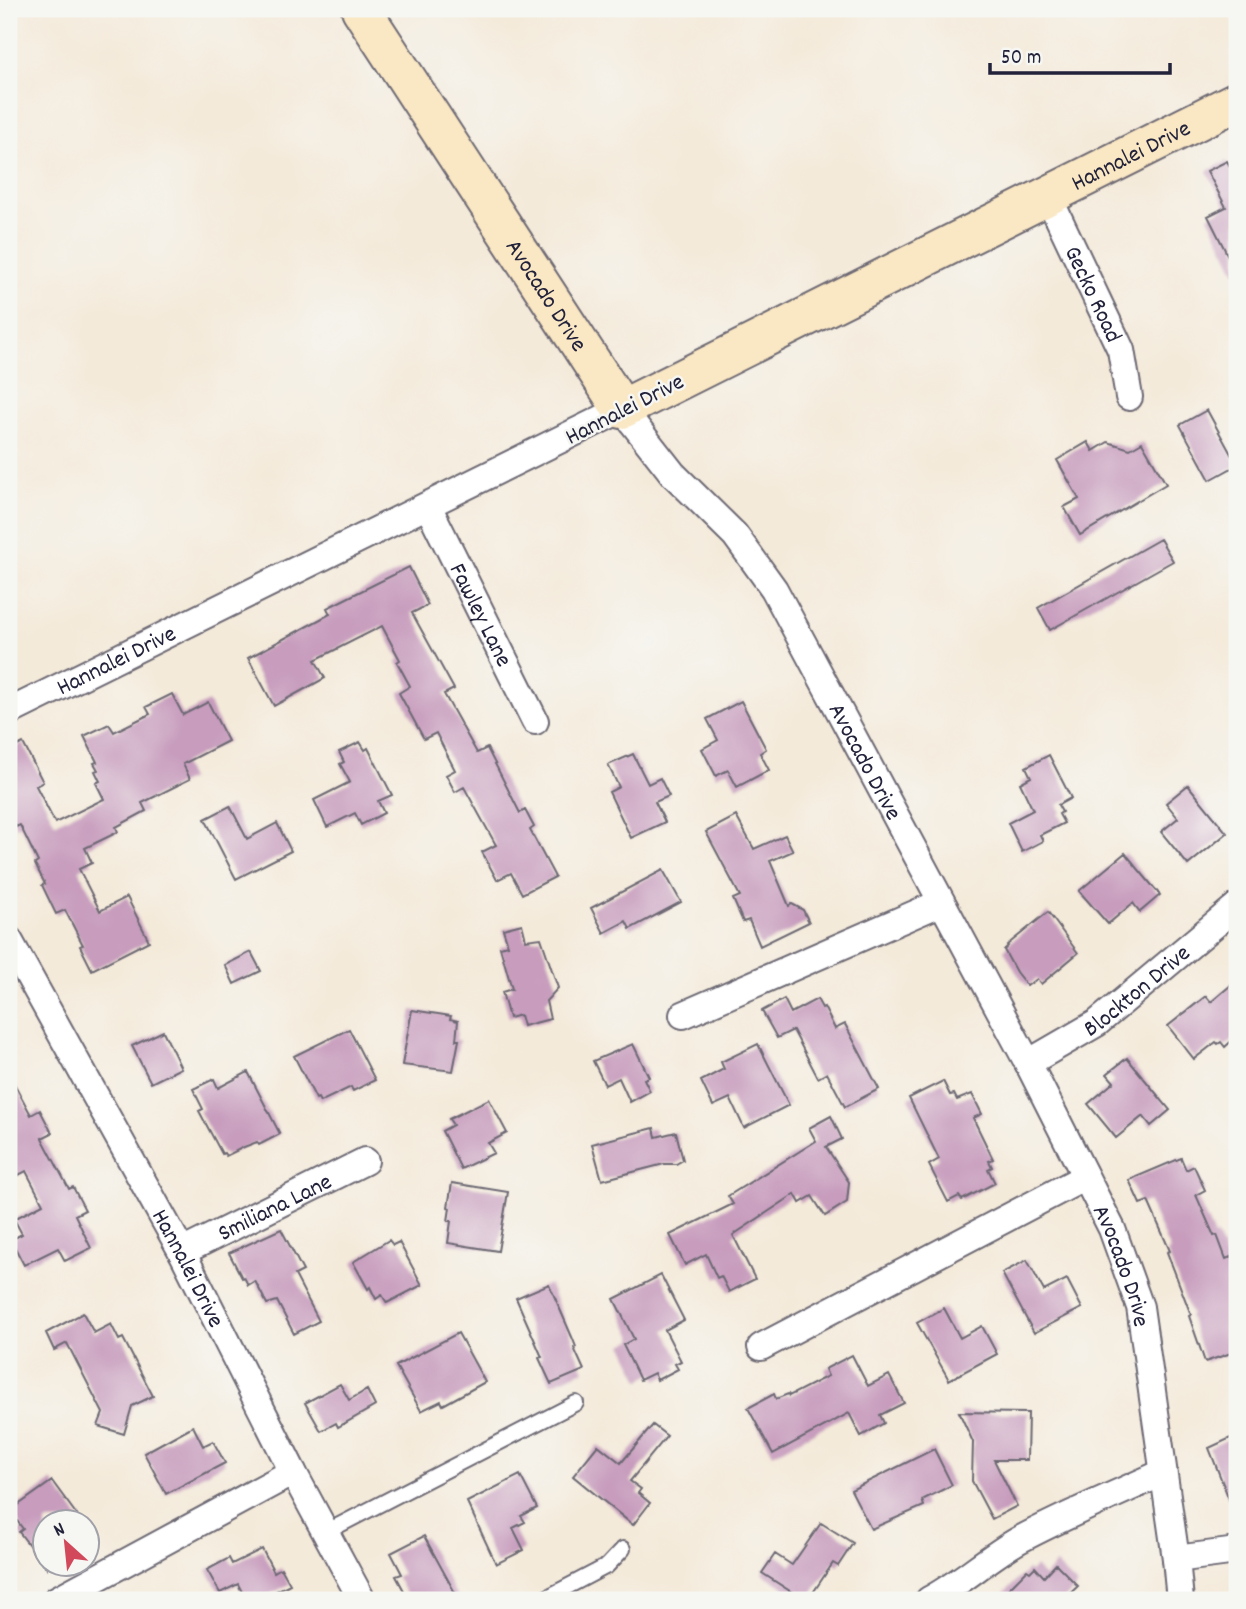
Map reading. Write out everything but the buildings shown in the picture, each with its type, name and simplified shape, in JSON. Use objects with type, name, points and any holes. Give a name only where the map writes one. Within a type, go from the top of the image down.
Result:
[{"type":"street","name":"Avocado Drive","points":[[361,9],[622,409],[673,474],[735,535],[774,589],[1028,1063],[1112,1229],[1140,1307],[1180,1600]]},
{"type":"street","name":"Hannalei Drive","points":[[9,712],[429,506],[1237,101]]},
{"type":"street","name":"Gecko Road","points":[[1048,196],[1121,350],[1129,397]]},
{"type":"street","name":"Fawley Lane","points":[[429,506],[535,721]]},
{"type":"street","points":[[683,1015],[940,903]]},
{"type":"street","name":"Blockton Drive","points":[[1028,1063],[1097,1023],[1237,906]]},
{"type":"street","name":"Hannalei Drive","points":[[9,940],[182,1252],[293,1472],[362,1600]]},
{"type":"street","name":"Smiliana Lane","points":[[182,1252],[365,1161]]},
{"type":"street","points":[[761,1347],[1086,1177]]},
{"type":"street","points":[[56,1600],[293,1472]]},
{"type":"street","points":[[929,1600],[953,1588],[985,1562],[1020,1540],[1162,1472]]},
{"type":"street","points":[[1176,1559],[1237,1551]]},
{"type":"lane","points":[[326,1532],[576,1404]]},
{"type":"lane","points":[[542,1600],[607,1566],[623,1549]]}]
